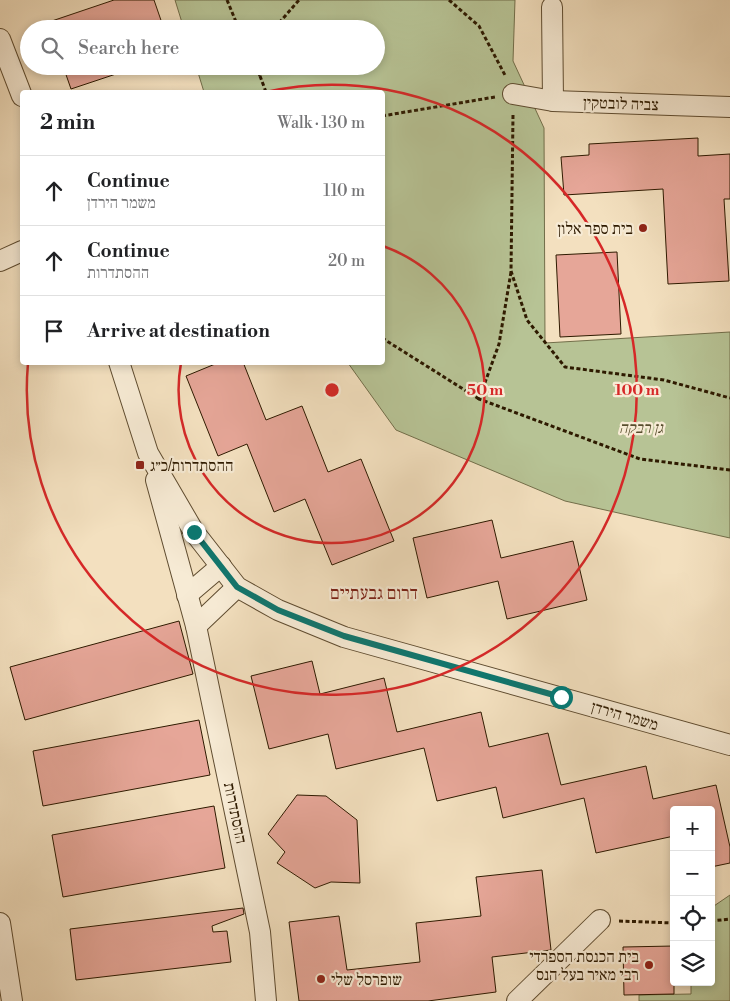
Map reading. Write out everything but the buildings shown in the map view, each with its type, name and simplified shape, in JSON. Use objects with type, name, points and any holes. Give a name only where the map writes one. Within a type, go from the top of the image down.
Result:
[{"type":"street","points":[[552,7],[553,102]]},
{"type":"street","points":[[0,39],[20,91]]},
{"type":"street","name":"צביה לובטקין","points":[[513,94],[553,102],[730,106]]},
{"type":"street","points":[[0,261],[20,252]]},
{"type":"street","name":"ההסתדרות","points":[[120,365],[148,453],[196,626],[260,932],[266,1001]]},
{"type":"street","name":"ההסתדרות","points":[[148,453],[194,532],[237,587]]},
{"type":"street","points":[[188,595],[221,566]]},
{"type":"street","points":[[196,626],[237,587]]},
{"type":"street","name":"משמר הירדן","points":[[237,587],[278,610],[344,636],[730,745]]},
{"type":"street","points":[[517,1001],[600,920]]},
{"type":"street","points":[[0,923],[12,1001]]},
{"type":"path","points":[[227,0],[235,20]]},
{"type":"path","points":[[282,20],[299,0]]},
{"type":"path","points":[[450,0],[478,26],[502,66],[513,94],[511,271],[499,344],[479,399]]},
{"type":"path","points":[[260,76],[265,90]]},
{"type":"path","points":[[385,115],[513,94]]},
{"type":"path","points":[[511,271],[527,320],[565,367],[664,380],[730,398]]},
{"type":"path","points":[[385,340],[479,399],[640,459],[730,470]]},
{"type":"path","points":[[715,921],[730,919]]},
{"type":"path","points":[[600,920],[670,923]]},
{"type":"green space","name":"גן רבקה","points":[[175,0],[515,0],[513,61],[544,128],[545,343],[730,332],[730,538],[565,501],[396,430],[349,365],[385,365],[385,90],[203,90],[199,75],[385,75],[385,20],[181,20]]},
{"type":"green space","points":[[730,895],[730,1001],[639,1001],[639,995],[691,994],[691,986],[715,986],[715,905]]},
{"type":"place","name":"בית ספר אלון","points":[[643,228]]},
{"type":"place","name":"ההסתדרות/כ״ג","points":[[140,465]]},
{"type":"place","name":"בית הכנסת הספרדי רבי מאיר בעל הנס","points":[[649,965]]},
{"type":"place","name":"שופרסל שלי","points":[[321,979]]},
{"type":"district","name":"דרום גבעתיים","points":[[374,593]]},
{"type":"route","points":[[194,532],[237,587],[278,610],[344,636],[561,697]]}]
